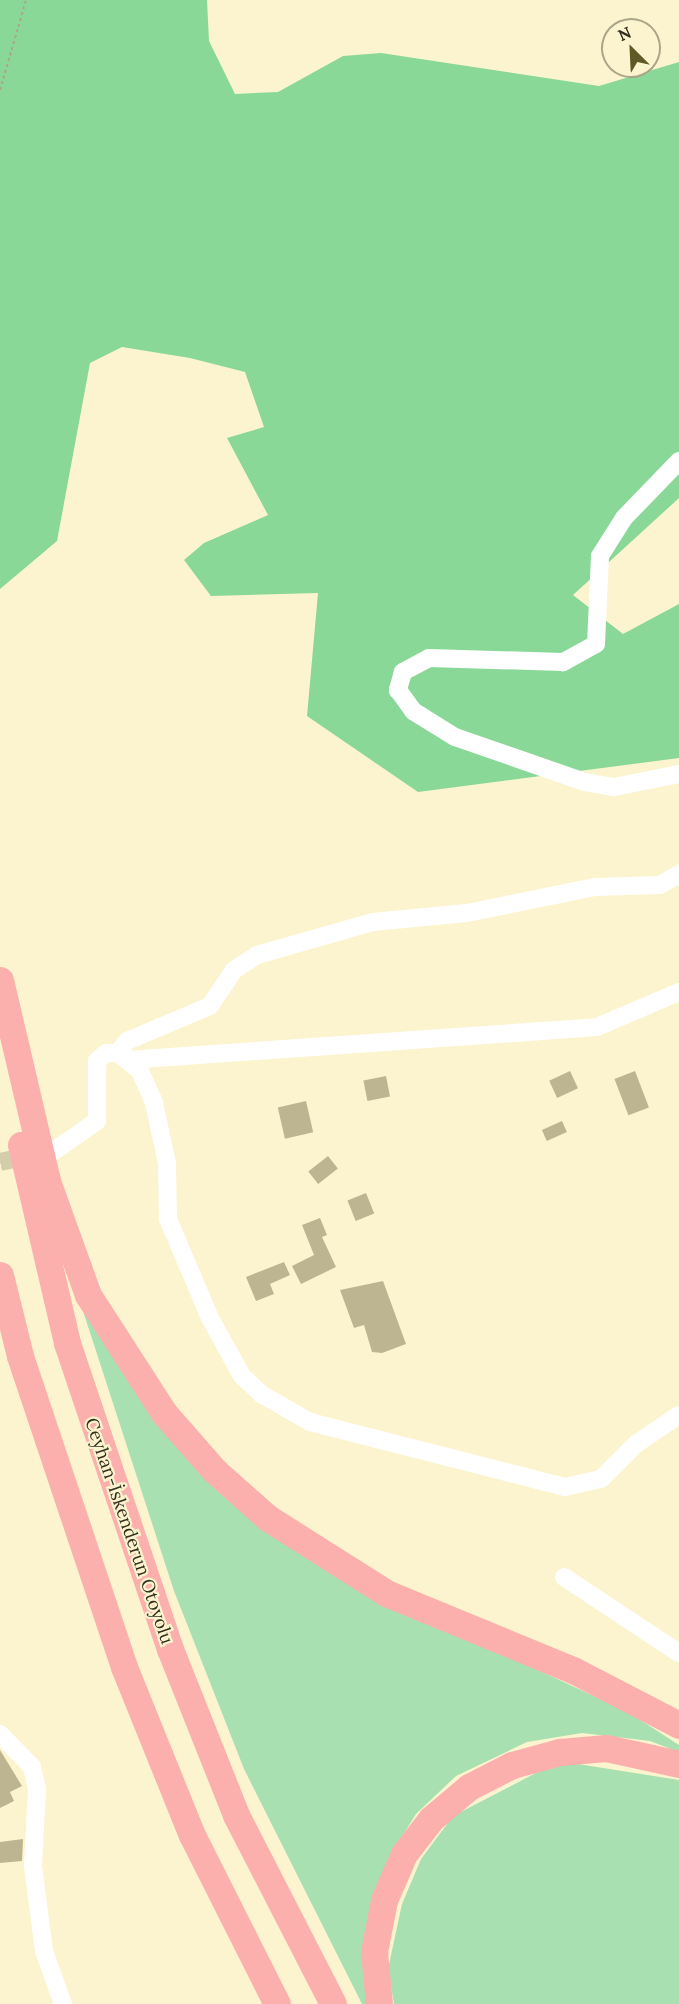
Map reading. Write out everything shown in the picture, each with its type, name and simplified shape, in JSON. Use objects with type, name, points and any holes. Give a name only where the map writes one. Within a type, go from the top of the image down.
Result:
[{"type":"highway","points":[[0,980],[47,1181],[88,1295],[164,1413],[215,1471],[268,1518],[386,1593],[573,1670],[679,1725]]},
{"type":"highway","name":"Ceyhan-İskenderun Otoyolu","points":[[0,1032],[67,1343],[114,1493],[236,1815],[333,2004]]},
{"type":"highway","points":[[0,1275],[68,1509],[192,1835],[271,2004]]},
{"type":"highway","points":[[379,2004],[374,1952],[384,1900],[404,1854],[431,1818],[469,1787],[512,1765],[560,1752],[606,1748],[679,1764]]},
{"type":"highway","points":[[192,1835],[277,2004]]},
{"type":"street","points":[[679,460],[624,518],[600,556],[596,644],[563,662],[429,658],[403,672],[398,690],[413,711],[455,737],[585,782],[614,787],[679,774]]},
{"type":"street","points":[[123,1057],[127,1041],[210,1006],[234,969],[257,955],[373,922],[467,913],[595,887],[660,885],[679,874]]},
{"type":"street","points":[[54,1151],[97,1121],[97,1061],[106,1053],[123,1057],[597,1028],[679,992]]},
{"type":"street","points":[[123,1057],[140,1071],[154,1103],[167,1163],[168,1219],[184,1260],[242,1376],[261,1394],[310,1422],[565,1487],[601,1479],[636,1444],[679,1415]]},
{"type":"street","points":[[564,1577],[679,1653]]},
{"type":"street","points":[[0,1734],[32,1767],[37,1789],[33,1866],[44,1951],[63,2004]]},
{"type":"path","points":[[0,90],[26,0]]},
{"type":"green space","points":[[0,0],[207,0],[209,41],[235,94],[278,92],[343,56],[381,53],[599,86],[626,78],[661,78],[661,67],[679,62],[679,498],[573,595],[623,634],[679,604],[679,758],[418,792],[307,716],[318,593],[211,596],[184,560],[204,543],[268,515],[227,438],[264,427],[245,372],[190,358],[122,347],[90,363],[57,541],[0,589]]},
{"type":"green space","points":[[83,1311],[219,1488],[523,1663],[628,1712],[679,1745],[679,1752],[650,1741],[582,1733],[527,1742],[456,1776],[416,1814],[388,1859],[370,2004],[362,2004],[244,1769],[174,1591]]},
{"type":"green space","points":[[559,1761],[679,1780],[679,2004],[394,2004],[388,1969],[402,1904],[421,1859],[453,1816]]},
{"type":"building","points":[[570,1071],[578,1088],[557,1098],[549,1081]]},
{"type":"building","points":[[635,1071],[649,1107],[628,1115],[614,1079]]},
{"type":"building","points":[[386,1076],[390,1097],[367,1101],[363,1080]]},
{"type":"building","points":[[306,1101],[313,1132],[285,1139],[278,1108]]},
{"type":"building","points":[[562,1121],[567,1132],[547,1141],[542,1130]]},
{"type":"building","points":[[328,1156],[338,1169],[318,1184],[308,1171]]},
{"type":"building","points":[[366,1193],[374,1213],[356,1221],[347,1200]]},
{"type":"building","points":[[320,1218],[327,1235],[322,1237],[336,1267],[301,1284],[292,1266],[314,1255],[302,1225]]},
{"type":"building","points":[[284,1262],[290,1275],[270,1284],[274,1294],[256,1301],[246,1277]]},
{"type":"building","points":[[383,1281],[406,1344],[382,1353],[372,1352],[364,1325],[354,1328],[340,1290]]},
{"type":"building","points":[[0,1750],[22,1786],[10,1792],[14,1801],[0,1808]]},
{"type":"building","points":[[23,1839],[22,1861],[0,1863],[0,1842]]},
{"type":"tunnel","points":[[0,1162],[34,1155]]}]
